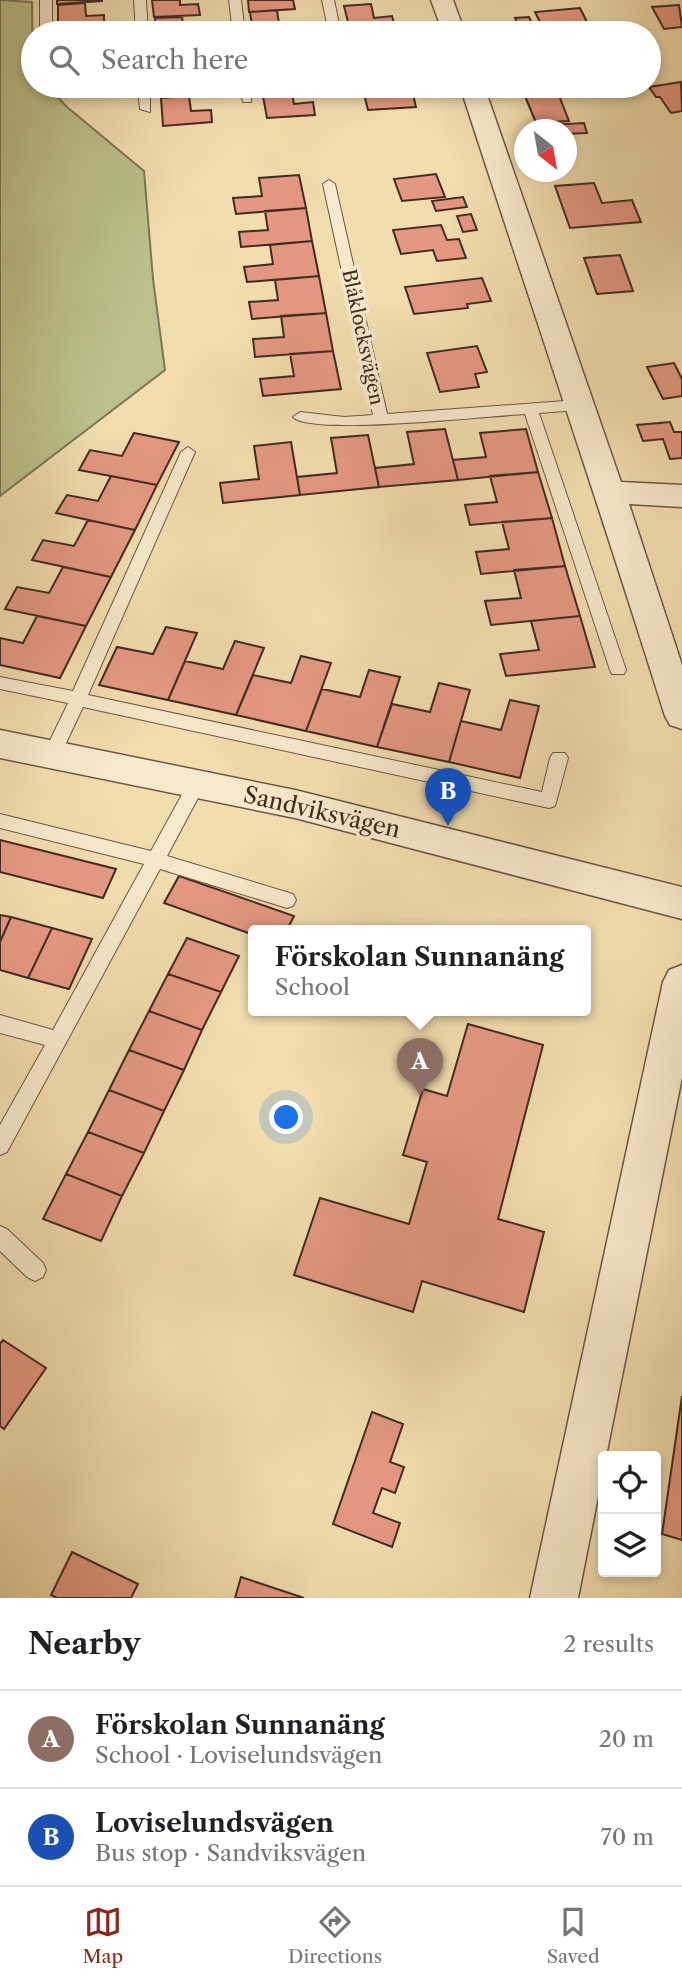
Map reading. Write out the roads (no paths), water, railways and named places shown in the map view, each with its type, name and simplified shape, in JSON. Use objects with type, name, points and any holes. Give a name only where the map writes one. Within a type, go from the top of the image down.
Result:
[{"type":"street","points":[[442,0],[450,21]]},
{"type":"street","points":[[476,98],[578,405],[610,492],[682,716]]},
{"type":"street","points":[[610,492],[682,496]]},
{"type":"street","name":"Sandviksvägen","points":[[0,744],[295,804],[682,903]]},
{"type":"street","points":[[554,1598],[682,982]]},
{"type":"lane","points":[[46,0],[46,21]]},
{"type":"lane","points":[[140,0],[141,21]]},
{"type":"lane","points":[[235,0],[238,21]]},
{"type":"lane","points":[[328,0],[332,21]]},
{"type":"lane","points":[[145,98],[146,109]]},
{"type":"lane","name":"Blåklocksvägen","points":[[329,184],[381,419],[578,405]]},
{"type":"lane","points":[[531,409],[618,670]]},
{"type":"lane","points":[[300,417],[344,422],[381,419]]},
{"type":"lane","points":[[52,755],[188,452]]},
{"type":"lane","points":[[0,683],[549,801],[559,758]]},
{"type":"lane","points":[[0,1145],[196,785]]},
{"type":"lane","points":[[0,821],[156,860],[287,900]]},
{"type":"lane","points":[[0,1024],[58,1040]]},
{"type":"lane","points":[[0,1236],[35,1270]]},
{"type":"place","name":"Loviselundsvägen","points":[[448,826]]},
{"type":"place","name":"Förskolan Sunnanäng","points":[[420,1096]]}]
